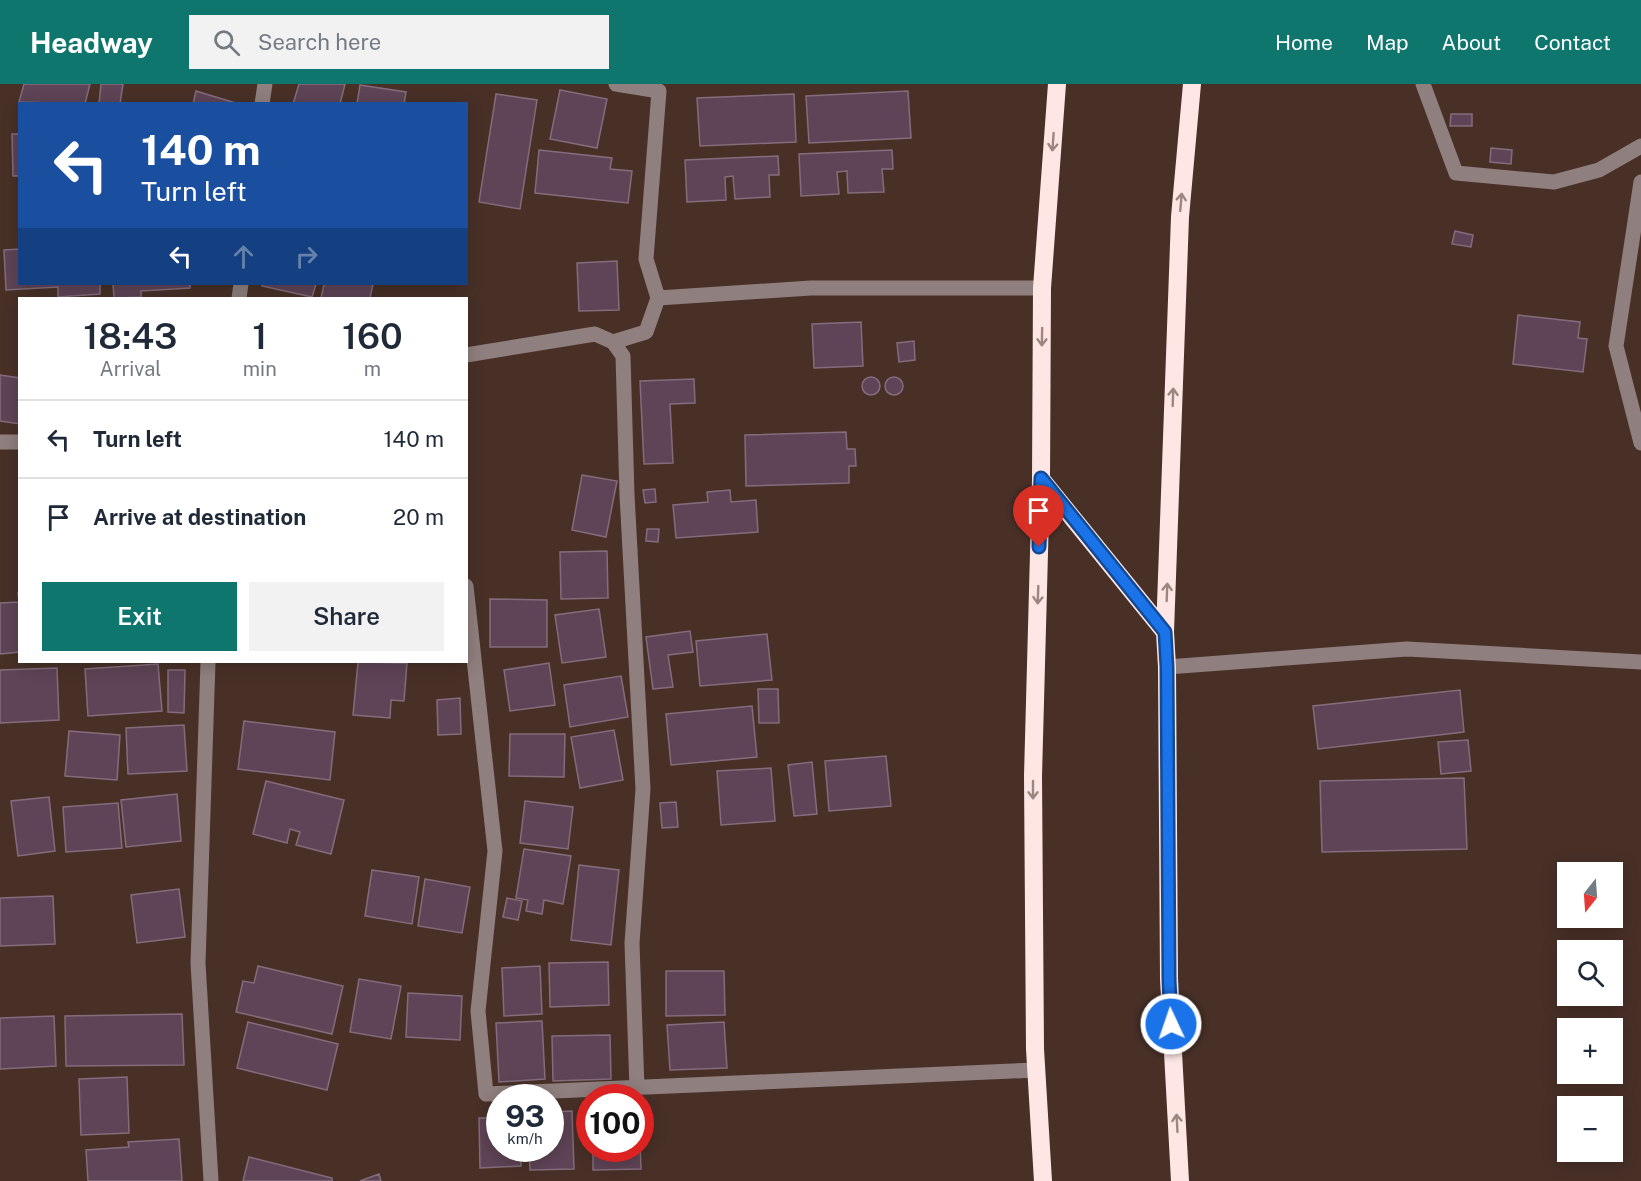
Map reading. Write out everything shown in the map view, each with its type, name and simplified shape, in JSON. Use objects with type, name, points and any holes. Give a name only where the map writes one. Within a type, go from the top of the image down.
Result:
[{"type":"highway","points":[[1041,1180],[1036,1070],[1033,776],[1041,478],[1042,288],[1057,84]]},
{"type":"highway","points":[[1180,1181],[1169,979],[1165,632],[1180,217],[1192,84]]},
{"type":"highway","points":[[1041,478],[1165,632]]},
{"type":"street","points":[[262,102],[264,84]]},
{"type":"street","points":[[613,342],[646,332],[658,298],[646,259],[659,91],[616,84]]},
{"type":"street","points":[[1423,84],[1456,173],[1554,182],[1599,170],[1641,146]]},
{"type":"street","points":[[1641,182],[1616,346],[1641,443]]},
{"type":"street","points":[[658,298],[811,288],[1042,288]]},
{"type":"street","points":[[468,355],[595,334],[613,342],[623,356],[627,495],[643,789],[632,943],[637,1084]]},
{"type":"street","points":[[0,442],[18,442]]},
{"type":"street","points":[[468,604],[495,851],[478,1011],[486,1094],[576,1091]]},
{"type":"street","points":[[1167,667],[1407,649],[1641,662]]},
{"type":"street","points":[[208,663],[198,963],[211,1181]]},
{"type":"street","points":[[654,1088],[1036,1070]]},
{"type":"building","points":[[24,84],[90,84],[86,102],[19,102]]},
{"type":"building","points":[[101,84],[123,84],[120,102],[99,102]]},
{"type":"building","points":[[299,84],[345,84],[340,102],[294,102]]},
{"type":"building","points":[[360,85],[406,92],[404,102],[357,102]]},
{"type":"building","points":[[560,90],[607,99],[597,148],[550,139]]},
{"type":"building","points":[[196,91],[232,102],[193,102]]},
{"type":"building","points":[[908,91],[911,138],[809,143],[806,96]]},
{"type":"building","points":[[496,94],[537,100],[520,209],[479,202]]},
{"type":"building","points":[[794,94],[796,142],[700,146],[697,98]]},
{"type":"building","points":[[1451,114],[1472,114],[1472,126],[1450,126]]},
{"type":"building","points":[[12,134],[18,134],[18,176],[13,176]]},
{"type":"building","points":[[1491,148],[1512,150],[1511,164],[1490,162]]},
{"type":"building","points":[[539,150],[612,158],[610,169],[632,171],[628,203],[535,193]]},
{"type":"building","points":[[892,150],[893,169],[882,169],[884,192],[848,193],[847,171],[837,172],[839,194],[801,196],[799,154]]},
{"type":"building","points":[[778,156],[779,175],[769,175],[770,197],[735,199],[733,176],[725,177],[726,200],[687,202],[685,160]]},
{"type":"building","points":[[1455,231],[1473,235],[1471,247],[1452,244]]},
{"type":"building","points":[[18,249],[18,285],[100,285],[100,294],[58,297],[58,287],[6,290],[4,250]]},
{"type":"building","points":[[617,261],[619,310],[579,311],[577,263]]},
{"type":"building","points":[[113,285],[190,285],[190,288],[141,291],[141,297],[114,297]]},
{"type":"building","points":[[262,285],[316,285],[312,297]]},
{"type":"building","points":[[324,285],[373,285],[370,297],[321,297]]},
{"type":"building","points":[[1518,315],[1580,322],[1578,338],[1587,339],[1583,372],[1513,364]]},
{"type":"building","points":[[861,322],[863,366],[814,368],[812,324]]},
{"type":"building","points":[[914,341],[915,360],[899,362],[897,343]]},
{"type":"building","points":[[0,375],[18,378],[18,424],[0,421]]},
{"type":"building","points":[[871,377],[879,382],[880,386],[875,394],[871,395],[863,390],[862,386],[867,378]]},
{"type":"building","points":[[890,377],[898,377],[903,382],[901,393],[890,395],[885,390],[885,382]]},
{"type":"building","points":[[694,379],[695,403],[670,404],[673,463],[644,464],[640,381]]},
{"type":"building","points":[[846,432],[847,449],[855,449],[856,466],[849,466],[849,483],[746,486],[745,435]]},
{"type":"building","points":[[582,475],[617,481],[606,537],[572,530]]},
{"type":"building","points":[[655,489],[656,502],[645,503],[643,490]]},
{"type":"building","points":[[730,490],[731,502],[756,500],[758,532],[676,538],[673,505],[708,502],[707,492]]},
{"type":"building","points":[[647,529],[659,529],[658,542],[646,541]]},
{"type":"building","points":[[607,551],[608,598],[561,599],[560,552]]},
{"type":"building","points":[[490,599],[547,600],[547,647],[490,647]]},
{"type":"building","points":[[18,602],[18,652],[0,654],[0,603]]},
{"type":"building","points":[[599,609],[606,657],[562,663],[555,615]]},
{"type":"building","points":[[690,631],[693,652],[668,655],[673,687],[653,689],[646,637]]},
{"type":"building","points":[[767,634],[772,680],[700,686],[696,641]]},
{"type":"building","points":[[358,663],[407,663],[404,701],[391,700],[390,718],[353,715]]},
{"type":"building","points":[[549,663],[555,705],[510,711],[504,670]]},
{"type":"building","points":[[158,664],[162,711],[88,716],[85,669]]},
{"type":"building","points":[[57,668],[59,720],[0,723],[0,670]]},
{"type":"building","points":[[168,670],[185,670],[184,713],[168,712]]},
{"type":"building","points":[[621,676],[628,717],[570,727],[564,685]]},
{"type":"building","points":[[758,689],[778,689],[779,723],[759,723]]},
{"type":"building","points":[[1460,690],[1464,732],[1318,749],[1313,706]]},
{"type":"building","points":[[460,698],[461,734],[438,735],[437,700]]},
{"type":"building","points":[[752,706],[757,757],[671,765],[666,714]]},
{"type":"building","points":[[244,721],[335,732],[330,780],[238,769]]},
{"type":"building","points":[[184,725],[187,771],[128,774],[126,728]]},
{"type":"building","points":[[614,730],[623,780],[580,788],[571,737]]},
{"type":"building","points":[[69,731],[120,735],[117,780],[65,776]]},
{"type":"building","points":[[510,734],[565,734],[564,777],[509,776]]},
{"type":"building","points":[[1468,740],[1471,771],[1441,774],[1438,742]]},
{"type":"building","points":[[886,756],[891,806],[829,811],[825,761]]},
{"type":"building","points":[[812,762],[817,814],[794,816],[788,765]]},
{"type":"building","points":[[771,768],[775,821],[721,825],[717,771]]},
{"type":"building","points":[[1464,778],[1467,849],[1322,852],[1320,781]]},
{"type":"building","points":[[266,781],[344,800],[331,854],[296,845],[300,832],[290,829],[287,843],[253,834]]},
{"type":"building","points":[[177,794],[181,841],[126,847],[121,800]]},
{"type":"building","points":[[49,797],[55,851],[18,856],[11,801]]},
{"type":"building","points":[[525,801],[573,807],[568,849],[520,843]]},
{"type":"building","points":[[676,802],[678,827],[662,828],[660,803]]},
{"type":"building","points":[[118,803],[122,848],[66,852],[63,807]]},
{"type":"building","points":[[524,849],[571,856],[563,904],[544,900],[542,914],[526,911],[528,900],[516,898]]},
{"type":"building","points":[[579,865],[619,870],[611,945],[571,940]]},
{"type":"building","points":[[372,870],[419,877],[412,924],[365,916]]},
{"type":"building","points":[[425,879],[470,887],[462,933],[418,926]]},
{"type":"building","points":[[179,889],[185,937],[137,943],[131,895]]},
{"type":"building","points":[[53,896],[55,944],[0,946],[0,898]]},
{"type":"building","points":[[507,898],[522,901],[518,920],[503,917]]},
{"type":"building","points":[[608,962],[609,1005],[550,1007],[549,963]]},
{"type":"building","points":[[258,966],[343,986],[332,1034],[236,1012],[243,981],[254,983]]},
{"type":"building","points":[[540,966],[542,1014],[504,1016],[502,968]]},
{"type":"building","points":[[666,971],[724,971],[725,1015],[666,1016]]},
{"type":"building","points":[[359,979],[401,986],[391,1039],[350,1032]]},
{"type":"building","points":[[408,993],[462,996],[460,1040],[406,1037]]},
{"type":"building","points":[[182,1014],[184,1065],[66,1066],[65,1016]]},
{"type":"building","points":[[54,1016],[56,1066],[0,1069],[0,1018]]},
{"type":"building","points":[[542,1021],[545,1079],[499,1082],[496,1023]]},
{"type":"building","points":[[248,1022],[338,1044],[327,1090],[237,1068]]},
{"type":"building","points":[[724,1022],[727,1068],[670,1070],[667,1025]]},
{"type":"building","points":[[610,1035],[611,1079],[553,1081],[552,1036]]},
{"type":"building","points":[[127,1077],[129,1133],[81,1135],[79,1079]]},
{"type":"building","points":[[564,1111],[572,1111],[574,1169],[530,1170],[530,1162],[564,1162]]},
{"type":"building","points":[[479,1118],[486,1118],[486,1162],[521,1162],[521,1166],[480,1168]]},
{"type":"building","points":[[179,1139],[182,1181],[88,1181],[86,1150],[129,1147],[128,1142]]},
{"type":"building","points":[[249,1157],[332,1178],[332,1181],[243,1181]]},
{"type":"building","points":[[593,1162],[641,1162],[641,1169],[593,1170]]},
{"type":"building","points":[[379,1174],[381,1181],[360,1181]]},
{"type":"route","points":[[1039,547],[1041,478],[1165,632],[1171,1024]]}]
